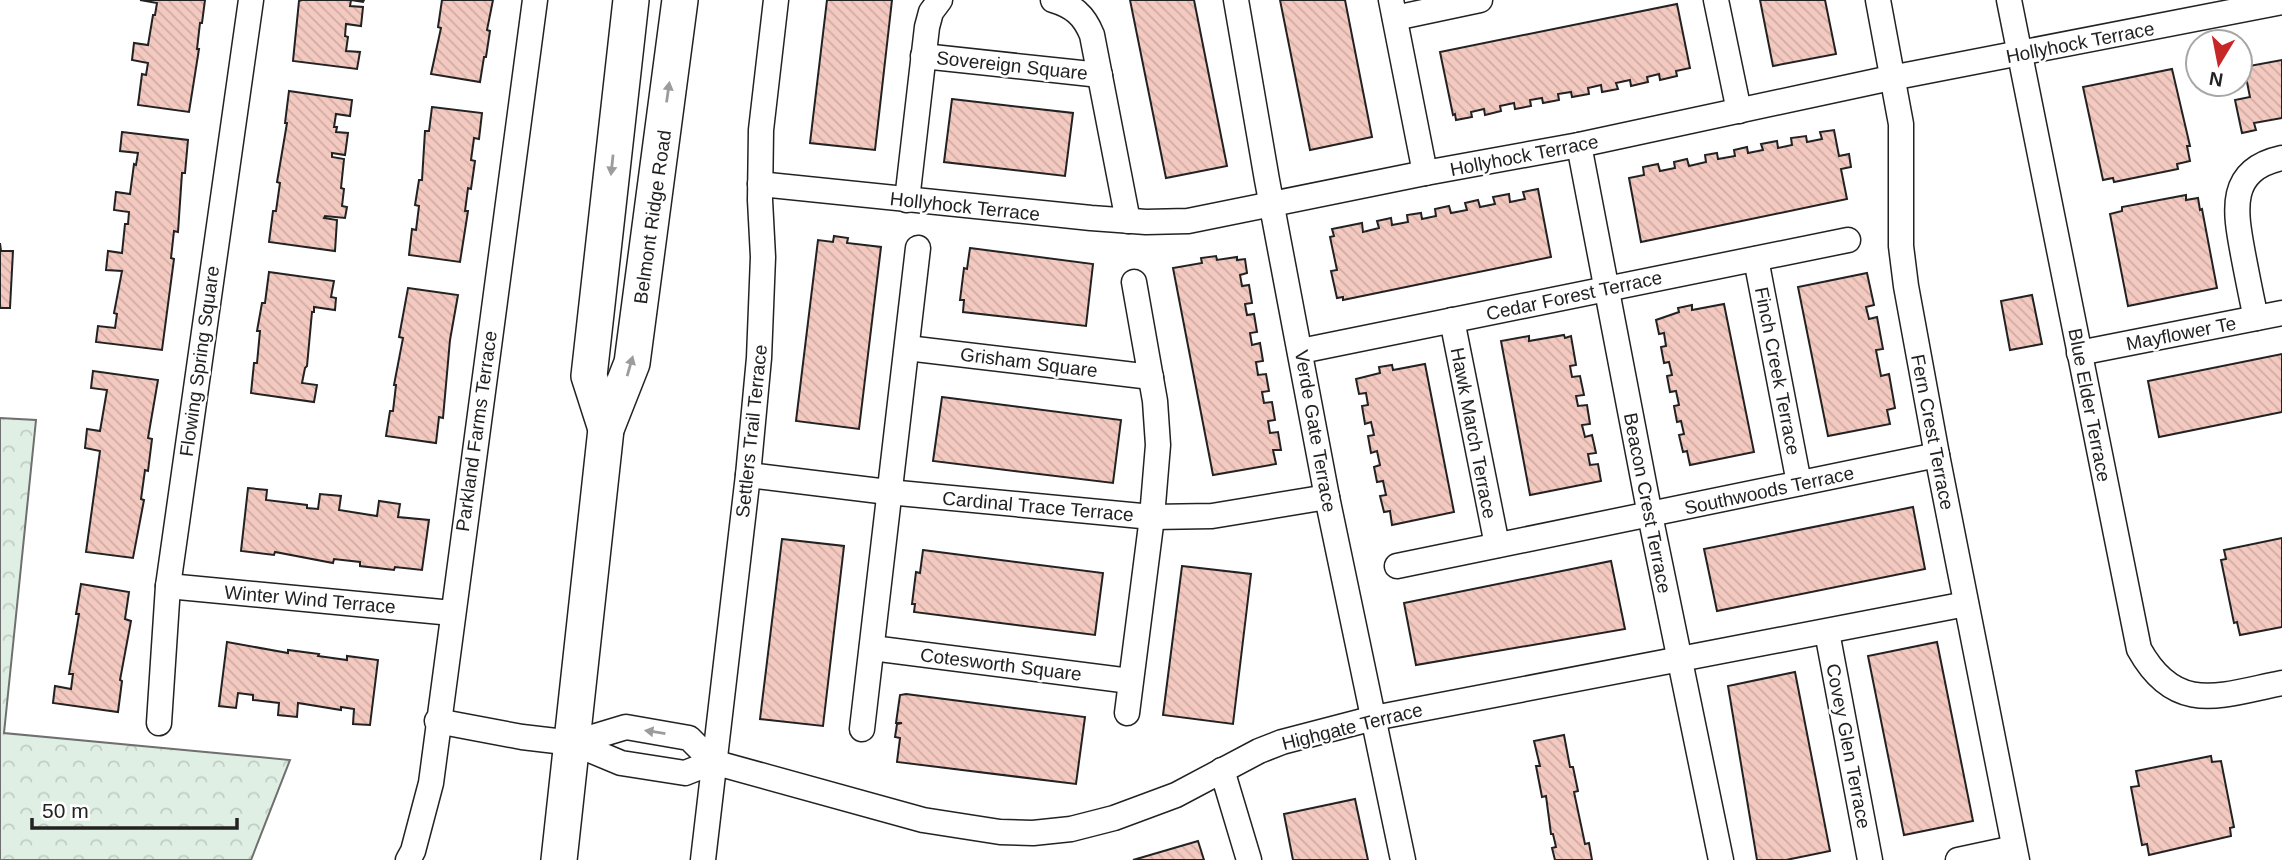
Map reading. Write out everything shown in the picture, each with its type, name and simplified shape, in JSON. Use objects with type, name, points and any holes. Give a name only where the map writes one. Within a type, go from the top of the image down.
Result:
[{"type":"main road","name":"Belmont Ridge Road","points":[[606,429],[589,376],[631,0]]},
{"type":"main road","name":"Belmont Ridge Road","points":[[559,860],[606,429],[632,363],[680,0]]},
{"type":"street","name":"Flowing Spring Square","points":[[159,723],[168,586],[251,0]]},
{"type":"street","name":"Parkland Farms Terrace","points":[[408,860],[413,851],[430,783],[535,0]]},
{"type":"street","name":"Settlers Trail Terrace","points":[[703,860],[748,475],[761,329],[761,130],[776,0]]},
{"type":"street","name":"Sovereign Square","points":[[907,200],[923,56],[931,12],[940,0]]},
{"type":"street","name":"Sovereign Square","points":[[1053,0],[1074,9],[1087,23],[1100,75],[1128,221]]},
{"type":"street","name":"Verde Gate Terrace","points":[[1237,0],[1272,205],[1327,496],[1404,860]]},
{"type":"street","points":[[1425,173],[1393,9],[1480,0]]},
{"type":"street","points":[[1716,0],[1739,111]]},
{"type":"street","name":"Fern Crest Terrace","points":[[1878,0],[1901,124],[1901,246],[1906,286],[2016,854]]},
{"type":"street","name":"Blue Elder Terrace","points":[[2009,0],[2139,649],[2150,669],[2166,684],[2188,694],[2211,697],[2282,683]]},
{"type":"street","name":"Hollyhock Terrace","points":[[760,184],[1128,221],[1188,221],[1579,145],[1893,78],[2020,54],[2188,10],[2282,2]]},
{"type":"street","name":"Sovereign Square","points":[[923,56],[1100,75]]},
{"type":"street","name":"Beacon Crest Terrace","points":[[1579,145],[1650,515],[1721,860]]},
{"type":"street","points":[[2256,318],[2235,212],[2238,193],[2248,177],[2262,165],[2282,158]]},
{"type":"street","name":"Cedar Forest Terrace","points":[[1301,351],[1847,240]]},
{"type":"street","points":[[862,729],[918,248]]},
{"type":"street","name":"Finch Creek Terrace","points":[[1756,259],[1799,484]]},
{"type":"street","points":[[1127,713],[1152,517],[1158,423],[1134,282]]},
{"type":"street","name":"Mayflower Te","points":[[2079,353],[2282,313]]},
{"type":"street","name":"Hawk March Terrace","points":[[1452,320],[1497,545]]},
{"type":"street","name":"Grisham Square","points":[[907,348],[1151,377]]},
{"type":"street","name":"Southwoods Terrace","points":[[1397,566],[1937,455]]},
{"type":"street","name":"Cardinal Trace Terrace","points":[[748,475],[888,492],[1152,517],[1212,516],[1327,496]]},
{"type":"street","name":"Winter Wind Terrace","points":[[168,586],[452,613]]},
{"type":"street","name":"Highgate Terrace","points":[[573,743],[625,727],[689,738],[713,762],[923,820],[1000,832],[1033,834],[1071,829],[1114,818],[1175,795],[1282,742],[1374,718],[1966,604]]},
{"type":"street","name":"Covey Glen Terrace","points":[[1827,632],[1870,860]]},
{"type":"street","name":"Cotesworth Square","points":[[872,648],[1130,681]]},
{"type":"street","points":[[437,722],[573,743],[621,764],[685,773],[713,762]]},
{"type":"street","points":[[1222,770],[1249,860]]},
{"type":"street","points":[[1958,860],[2016,854]]},
{"type":"green space","points":[[0,418],[36,420],[4,733],[290,760],[251,860],[0,860]]},
{"type":"building","points":[[140,0],[205,0],[189,112],[138,105],[142,74],[146,75],[148,63],[132,60],[134,43],[148,45],[157,3]]},
{"type":"building","points":[[351,0],[350,6],[363,7],[361,26],[346,24],[346,51],[360,52],[357,69],[293,61],[299,1]]},
{"type":"building","points":[[442,0],[493,0],[480,82],[431,74],[441,28],[438,27]]},
{"type":"building","points":[[827,0],[892,0],[875,150],[810,143]]},
{"type":"building","points":[[1130,0],[1194,0],[1227,166],[1166,178]]},
{"type":"building","points":[[1280,0],[1345,0],[1372,137],[1310,150]]},
{"type":"building","points":[[1760,0],[1825,0],[1836,54],[1773,66]]},
{"type":"building","points":[[1677,4],[1690,68],[1676,71],[1677,76],[1660,80],[1659,74],[1647,77],[1648,82],[1631,86],[1630,80],[1616,83],[1618,89],[1602,92],[1601,85],[1588,88],[1589,94],[1572,97],[1571,92],[1558,94],[1559,100],[1543,103],[1542,98],[1530,100],[1531,106],[1515,109],[1514,103],[1500,106],[1501,111],[1485,115],[1484,109],[1471,112],[1472,117],[1456,120],[1455,114],[1453,115],[1440,52]]},
{"type":"building","points":[[2282,60],[2282,118],[2254,123],[2256,130],[2242,133],[2235,100],[2254,98],[2254,65]]},
{"type":"building","points":[[2172,69],[2190,146],[2187,146],[2190,161],[2177,164],[2178,169],[2114,182],[2113,178],[2103,180],[2083,87]]},
{"type":"building","points":[[289,91],[352,100],[350,116],[336,114],[334,127],[337,127],[336,132],[348,133],[345,155],[332,153],[332,157],[344,159],[341,188],[344,189],[342,206],[347,207],[345,218],[324,218],[337,220],[335,251],[269,242],[280,183],[277,182],[287,123]]},
{"type":"building","points":[[952,99],[1073,113],[1065,176],[944,162]]},
{"type":"building","points":[[432,107],[482,113],[479,139],[474,138],[471,160],[475,161],[471,189],[468,188],[465,211],[468,211],[460,262],[409,255],[412,229],[416,230],[419,206],[415,205],[419,180],[422,180],[425,131],[429,131]]},
{"type":"building","points":[[1834,130],[1839,156],[1849,154],[1851,167],[1841,169],[1847,199],[1641,242],[1629,178],[1644,175],[1643,167],[1658,164],[1660,171],[1675,168],[1674,162],[1687,159],[1689,166],[1706,162],[1705,155],[1717,153],[1718,159],[1735,156],[1734,150],[1747,147],[1748,153],[1763,150],[1761,144],[1777,141],[1778,148],[1792,145],[1791,138],[1806,136],[1807,142],[1822,139],[1820,132]]},
{"type":"building","points":[[122,132],[188,140],[185,173],[182,173],[178,232],[174,231],[171,258],[174,259],[162,350],[96,342],[98,326],[115,328],[117,314],[114,313],[122,271],[106,270],[108,251],[122,253],[129,212],[114,210],[116,192],[130,194],[138,153],[120,151]]},
{"type":"building","points":[[1538,189],[1551,257],[1343,300],[1343,297],[1337,298],[1331,271],[1337,270],[1330,237],[1334,236],[1332,229],[1362,223],[1363,232],[1379,228],[1377,221],[1391,218],[1392,225],[1408,222],[1407,215],[1421,213],[1422,219],[1436,216],[1435,209],[1449,206],[1451,213],[1467,210],[1465,203],[1478,200],[1480,207],[1495,204],[1493,197],[1509,194],[1510,202],[1525,199],[1523,192]]},
{"type":"building","points":[[2186,195],[2186,200],[2198,198],[2200,210],[2202,209],[2217,288],[2128,306],[2110,214],[2122,211],[2122,207]]},
{"type":"building","points":[[834,236],[848,238],[847,243],[881,247],[859,429],[796,421],[818,240],[833,242]]},
{"type":"building","points":[[0,243],[1,251],[13,251],[10,308],[0,308]]},
{"type":"building","points":[[970,248],[1093,264],[1086,326],[963,312],[964,300],[960,300],[964,268],[967,269]]},
{"type":"building","points":[[1216,256],[1217,260],[1237,257],[1237,260],[1245,259],[1247,273],[1240,275],[1242,286],[1249,285],[1252,303],[1245,304],[1247,315],[1254,314],[1257,332],[1250,333],[1252,345],[1260,343],[1263,361],[1256,362],[1258,375],[1266,374],[1269,391],[1262,392],[1264,403],[1272,402],[1275,420],[1268,421],[1270,433],[1278,432],[1281,450],[1273,450],[1276,464],[1213,475],[1173,268],[1202,263],[1201,258]]},
{"type":"building","points":[[269,272],[334,281],[331,297],[336,298],[335,310],[314,307],[312,312],[307,366],[302,383],[317,385],[314,402],[251,393],[254,363],[257,363],[260,331],[257,331],[262,303],[265,303]]},
{"type":"building","points":[[1867,273],[1874,305],[1866,307],[1869,319],[1877,317],[1883,349],[1876,350],[1881,376],[1889,374],[1895,408],[1887,410],[1890,424],[1828,436],[1798,287]]},
{"type":"building","points":[[408,288],[458,295],[450,340],[443,418],[439,417],[436,443],[386,436],[390,411],[393,411],[394,385],[403,338],[399,337]]},
{"type":"building","points":[[2032,295],[2042,344],[2010,350],[2001,301]]},
{"type":"building","points":[[1724,304],[1754,452],[1690,465],[1679,435],[1684,434],[1681,421],[1677,422],[1674,406],[1679,405],[1676,391],[1670,392],[1667,376],[1672,375],[1669,362],[1664,363],[1661,347],[1666,346],[1664,333],[1659,334],[1656,320],[1679,312],[1678,308],[1692,305],[1692,310]]},
{"type":"building","points":[[1564,335],[1565,338],[1571,336],[1576,365],[1570,366],[1572,377],[1580,376],[1584,395],[1576,396],[1578,406],[1587,405],[1590,424],[1582,425],[1585,437],[1592,435],[1596,453],[1588,454],[1590,465],[1598,464],[1601,481],[1530,495],[1501,341],[1529,336],[1529,341]]},
{"type":"building","points":[[2282,354],[2282,412],[2159,437],[2148,381]]},
{"type":"building","points":[[1425,364],[1454,512],[1392,525],[1390,511],[1384,512],[1380,496],[1386,495],[1383,481],[1377,482],[1374,467],[1380,465],[1377,451],[1371,453],[1368,436],[1374,435],[1371,422],[1365,424],[1362,406],[1368,405],[1366,393],[1359,394],[1356,379],[1380,373],[1379,367],[1392,365],[1393,370]]},
{"type":"building","points":[[93,371],[158,380],[148,438],[152,439],[141,499],[144,500],[133,558],[86,552],[100,451],[85,448],[87,429],[100,431],[107,390],[91,388]]},
{"type":"building","points":[[942,397],[1121,420],[1113,483],[933,461]]},
{"type":"building","points":[[248,488],[267,490],[266,500],[318,509],[320,494],[341,496],[339,510],[377,516],[379,501],[400,504],[398,517],[429,520],[422,570],[395,567],[394,570],[360,566],[360,562],[334,559],[333,563],[275,552],[274,555],[241,551]]},
{"type":"building","points":[[1913,507],[1925,569],[1717,611],[1704,549]]},
{"type":"building","points":[[2282,538],[2282,627],[2240,635],[2237,622],[2234,623],[2221,560],[2226,559],[2224,550]]},
{"type":"building","points":[[782,539],[844,546],[823,726],[760,719]]},
{"type":"building","points":[[923,550],[1103,573],[1095,635],[914,612],[915,604],[912,604],[916,572],[920,573]]},
{"type":"building","points":[[1611,561],[1625,629],[1416,665],[1404,603]]},
{"type":"building","points":[[1182,566],[1251,574],[1233,724],[1163,715]]},
{"type":"building","points":[[81,584],[129,592],[125,619],[131,621],[120,680],[118,712],[53,703],[55,686],[71,689],[73,674],[69,674]]},
{"type":"building","points":[[227,642],[288,653],[288,650],[347,660],[347,656],[378,660],[370,725],[353,724],[354,709],[341,707],[341,710],[298,703],[297,717],[278,715],[279,703],[253,700],[253,695],[238,693],[236,708],[219,706]]},
{"type":"building","points":[[1937,642],[1973,821],[1904,835],[1868,656]]},
{"type":"building","points":[[1795,672],[1830,851],[1786,860],[1757,860],[1728,686]]},
{"type":"building","points":[[900,695],[1085,717],[1076,784],[897,762],[900,738],[895,737],[897,724],[902,723],[896,723]]},
{"type":"building","points":[[1564,735],[1578,791],[1574,792],[1585,844],[1589,843],[1592,860],[1555,860],[1552,848],[1556,847],[1551,834],[1546,796],[1542,797],[1536,766],[1540,766],[1534,741]]},
{"type":"building","points":[[2211,756],[2212,762],[2221,761],[2234,827],[2230,828],[2231,836],[2149,855],[2147,844],[2142,845],[2131,787],[2139,786],[2136,771]]},
{"type":"building","points":[[1355,799],[1368,860],[1293,860],[1284,814]]},
{"type":"building","points":[[1198,841],[1204,860],[1133,860]]}]
